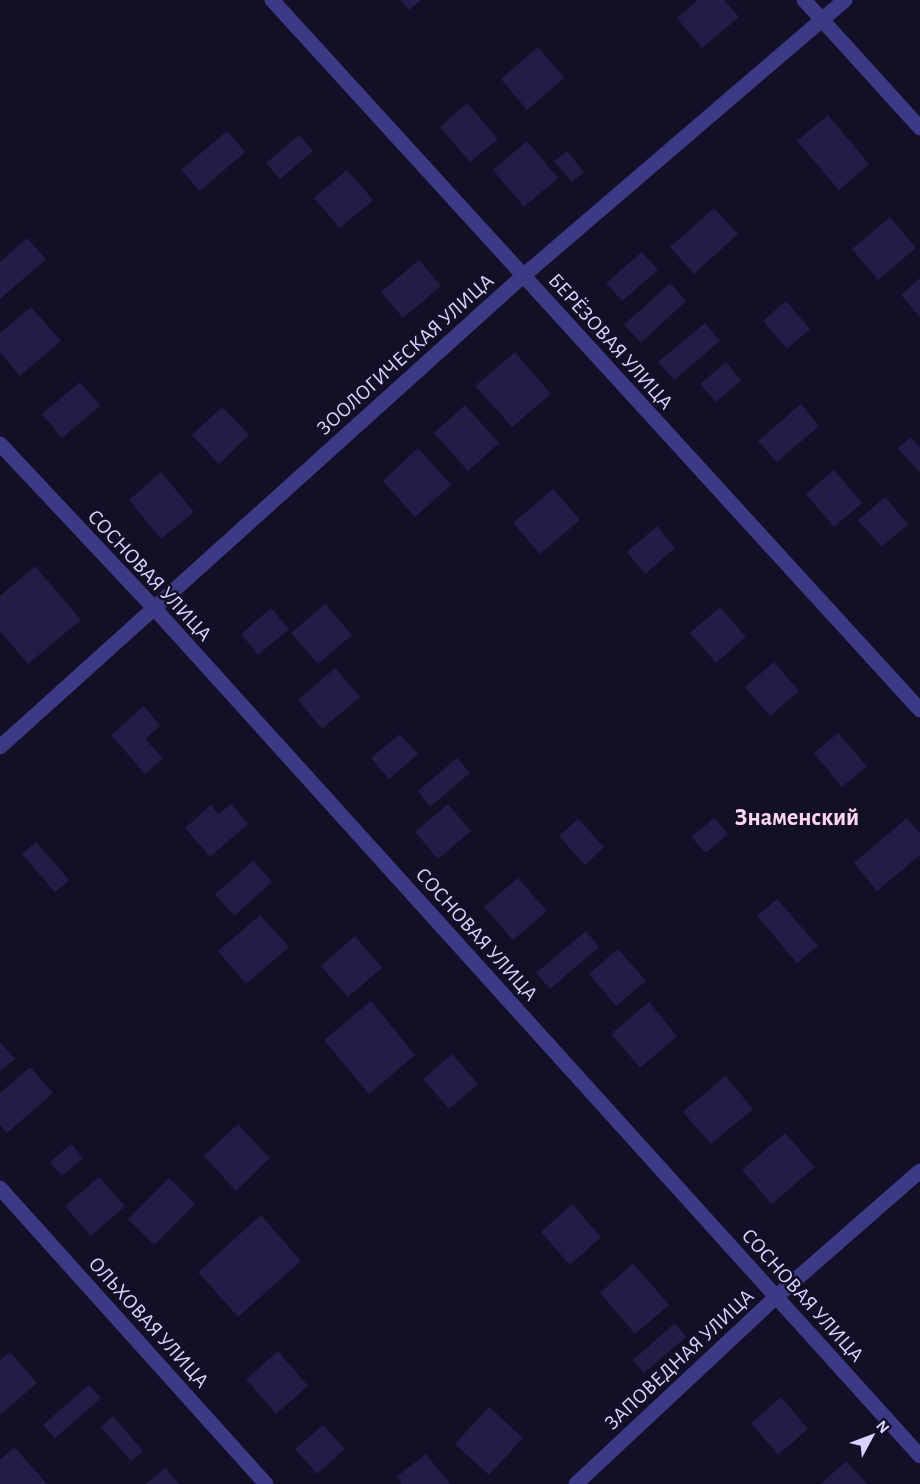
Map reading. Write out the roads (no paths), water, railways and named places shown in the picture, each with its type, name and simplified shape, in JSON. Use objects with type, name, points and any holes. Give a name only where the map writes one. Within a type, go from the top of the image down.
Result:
[{"type":"street","name":"БЕРЁЗОВАЯ УЛИЦА","points":[[272,0],[920,710]]},
{"type":"street","points":[[804,0],[920,128]]},
{"type":"street","name":"ЗООЛОГИЧЕСКАЯ УЛИЦА","points":[[0,747],[523,276],[844,0]]},
{"type":"street","name":"СОСНОВАЯ УЛИЦА","points":[[0,444],[154,609],[920,1456]]},
{"type":"street","name":"ЗАПОВЕДНАЯ УЛИЦА","points":[[576,1484],[777,1296],[920,1171]]},
{"type":"street","name":"ОЛЬХОВАЯ УЛИЦА","points":[[0,1188],[266,1484]]},
{"type":"district","name":"Знаменский","points":[[797,817]]}]
